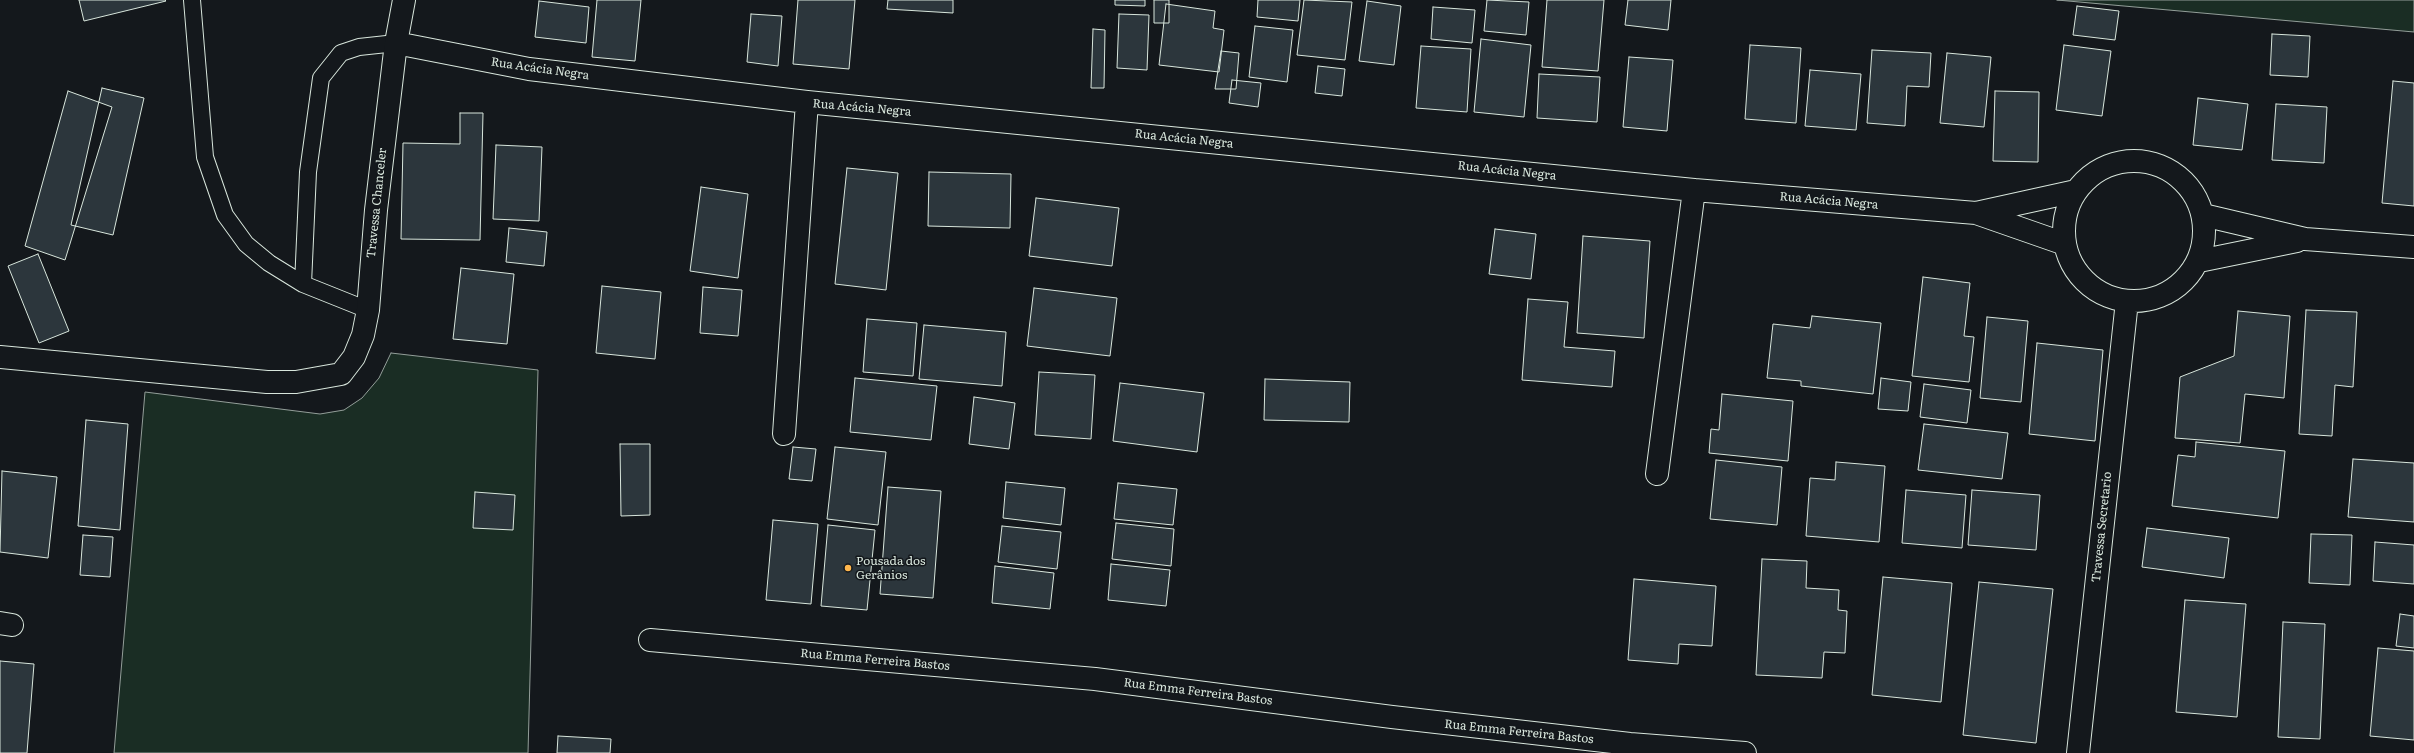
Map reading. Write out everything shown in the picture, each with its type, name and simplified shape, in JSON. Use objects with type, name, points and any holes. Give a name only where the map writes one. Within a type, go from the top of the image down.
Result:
[{"type":"street","name":"Travessa Chanceler","points":[[0,357],[266,382],[314,380],[342,374],[354,357],[363,335],[368,310],[376,210],[396,44],[404,0]]},
{"type":"street","name":"Rua Acácia Negra","points":[[396,44],[529,70],[806,102],[1694,190],[1976,213],[2065,244]]},
{"type":"street","points":[[784,434],[806,102]]},
{"type":"street","points":[[2148,161],[2184,180],[2204,215],[2205,238],[2199,261],[2181,284],[2155,298],[2127,301],[2105,295],[2086,282],[2072,265],[2065,244],[2065,216],[2076,191],[2107,166],[2148,161]]},
{"type":"street","points":[[1657,474],[1694,190]]},
{"type":"street","name":"Rua Acácia Negra","points":[[1976,213],[2076,191]]},
{"type":"street","points":[[2204,215],[2304,239],[2414,248]]},
{"type":"street","points":[[2199,261],[2304,239]]},
{"type":"street","name":"Travessa Secretario","points":[[2078,753],[2127,301]]},
{"type":"street","name":"Rua Emma Ferreira Bastos","points":[[650,640],[1095,679],[1400,718],[1630,744],[1745,753]]},
{"type":"lane","points":[[192,0],[205,157],[225,215],[246,244],[269,263],[303,284],[368,310]]},
{"type":"lane","points":[[303,284],[308,172],[321,78],[340,53],[358,47],[396,44]]},
{"type":"green space","points":[[2057,0],[2414,0],[2414,32]]},
{"type":"green space","points":[[391,353],[538,370],[528,753],[114,753],[145,392],[320,414],[344,410],[362,398],[379,378]]},
{"type":"building","points":[[79,0],[165,0],[166,1],[84,21]]},
{"type":"building","points":[[597,0],[641,0],[635,61],[592,57]]},
{"type":"building","points":[[798,0],[855,0],[849,69],[793,64]]},
{"type":"building","points":[[888,0],[953,0],[953,13],[887,9]]},
{"type":"building","points":[[1115,0],[1145,0],[1145,6],[1115,5]]},
{"type":"building","points":[[1154,0],[1169,0],[1169,23],[1154,23]]},
{"type":"building","points":[[1258,0],[1300,0],[1298,21],[1257,17]]},
{"type":"building","points":[[1304,0],[1352,2],[1345,60],[1297,55]]},
{"type":"building","points":[[1487,0],[1529,2],[1526,35],[1484,31]]},
{"type":"building","points":[[1547,0],[1604,0],[1598,71],[1542,67]]},
{"type":"building","points":[[1628,0],[1671,0],[1668,30],[1625,25]]},
{"type":"building","points":[[539,1],[589,7],[586,43],[535,37]]},
{"type":"building","points":[[1367,1],[1401,6],[1394,65],[1359,61]]},
{"type":"building","points":[[1166,4],[1215,11],[1213,28],[1224,30],[1219,72],[1159,65]]},
{"type":"building","points":[[2077,6],[2119,11],[2115,40],[2073,35]]},
{"type":"building","points":[[1433,7],[1475,10],[1472,43],[1431,39]]},
{"type":"building","points":[[751,14],[782,16],[778,66],[747,62]]},
{"type":"building","points":[[1119,14],[1149,15],[1147,70],[1117,68]]},
{"type":"building","points":[[1255,26],[1293,30],[1287,82],[1249,77]]},
{"type":"building","points":[[1093,29],[1105,30],[1104,88],[1091,88]]},
{"type":"building","points":[[2272,34],[2310,36],[2308,77],[2270,75]]},
{"type":"building","points":[[1481,39],[1531,45],[1524,117],[1474,112]]},
{"type":"building","points":[[1750,45],[1801,48],[1796,123],[1745,119]]},
{"type":"building","points":[[2064,45],[2111,51],[2102,116],[2056,110]]},
{"type":"building","points":[[1421,46],[1471,49],[1467,112],[1416,108]]},
{"type":"building","points":[[1872,50],[1931,53],[1929,87],[1907,86],[1905,126],[1867,123]]},
{"type":"building","points":[[1221,51],[1239,53],[1236,89],[1215,89]]},
{"type":"building","points":[[1947,53],[1991,57],[1984,127],[1940,123]]},
{"type":"building","points":[[1629,57],[1673,60],[1667,131],[1623,127]]},
{"type":"building","points":[[1318,66],[1345,69],[1342,96],[1315,93]]},
{"type":"building","points":[[1810,70],[1861,74],[1856,130],[1805,126]]},
{"type":"building","points":[[1539,74],[1600,77],[1597,122],[1537,118]]},
{"type":"building","points":[[1232,80],[1261,83],[1258,107],[1229,103]]},
{"type":"building","points":[[2393,81],[2414,83],[2414,206],[2382,203]]},
{"type":"building","points":[[102,88],[144,98],[113,235],[71,225]]},
{"type":"building","points":[[68,91],[112,107],[65,260],[25,246]]},
{"type":"building","points":[[1995,91],[2039,92],[2038,162],[1993,161]]},
{"type":"building","points":[[2198,98],[2248,104],[2242,150],[2193,145]]},
{"type":"building","points":[[2276,104],[2327,107],[2324,163],[2272,160]]},
{"type":"building","points":[[460,113],[483,113],[480,240],[401,239],[403,143],[460,144]]},
{"type":"building","points":[[496,145],[542,147],[539,221],[493,219]]},
{"type":"building","points":[[847,168],[898,173],[886,290],[835,284]]},
{"type":"building","points":[[929,172],[1011,174],[1010,228],[928,226]]},
{"type":"building","points":[[701,187],[748,194],[738,278],[690,271]]},
{"type":"building","points":[[1036,198],[1119,208],[1112,266],[1029,256]]},
{"type":"building","points":[[509,228],[547,232],[544,266],[506,262]]},
{"type":"building","points":[[1495,229],[1536,234],[1531,279],[1489,274]]},
{"type":"building","points":[[1583,236],[1650,241],[1644,338],[1577,333]]},
{"type":"building","points":[[38,254],[69,331],[39,343],[8,266]]},
{"type":"building","points":[[461,268],[514,274],[507,344],[453,339]]},
{"type":"building","points":[[1923,277],[1970,283],[1964,336],[1974,337],[1969,382],[1912,376]]},
{"type":"building","points":[[602,286],[661,292],[655,359],[596,353]]},
{"type":"building","points":[[703,287],[742,290],[738,336],[700,333]]},
{"type":"building","points":[[1034,288],[1117,298],[1110,356],[1027,346]]},
{"type":"building","points":[[1528,299],[1568,302],[1564,347],[1615,351],[1612,387],[1522,380]]},
{"type":"building","points":[[2306,310],[2357,312],[2353,387],[2335,385],[2332,436],[2299,434]]},
{"type":"building","points":[[2238,311],[2290,316],[2284,398],[2245,394],[2240,443],[2175,438],[2180,377],[2234,356]]},
{"type":"building","points":[[1812,316],[1881,323],[1873,394],[1801,386],[1801,381],[1767,378],[1773,324],[1810,328]]},
{"type":"building","points":[[1987,317],[2028,321],[2021,402],[1980,398]]},
{"type":"building","points":[[867,319],[917,323],[913,376],[863,372]]},
{"type":"building","points":[[924,325],[1006,332],[1002,386],[919,379]]},
{"type":"building","points":[[2037,343],[2103,350],[2095,441],[2029,434]]},
{"type":"building","points":[[1039,372],[1095,375],[1091,439],[1035,435]]},
{"type":"building","points":[[855,378],[937,386],[931,440],[850,432]]},
{"type":"building","points":[[1881,378],[1911,382],[1908,411],[1878,409]]},
{"type":"building","points":[[1265,379],[1350,382],[1349,422],[1264,420]]},
{"type":"building","points":[[1120,383],[1204,393],[1197,452],[1113,441]]},
{"type":"building","points":[[1924,384],[1971,390],[1967,423],[1920,417]]},
{"type":"building","points":[[1722,394],[1793,401],[1788,461],[1709,453],[1711,429],[1719,430]]},
{"type":"building","points":[[974,397],[1015,403],[1009,449],[969,444]]},
{"type":"building","points":[[86,420],[128,424],[120,530],[78,526]]},
{"type":"building","points":[[1924,424],[2008,433],[2002,479],[1918,470]]},
{"type":"building","points":[[2196,442],[2285,451],[2278,518],[2172,506],[2178,455],[2195,457]]},
{"type":"building","points":[[620,444],[650,444],[650,515],[621,516]]},
{"type":"building","points":[[793,447],[816,449],[812,481],[789,479]]},
{"type":"building","points":[[835,447],[886,452],[878,525],[827,519]]},
{"type":"building","points":[[2353,459],[2414,463],[2414,522],[2348,517]]},
{"type":"building","points":[[1716,460],[1782,467],[1777,525],[1710,519]]},
{"type":"building","points":[[1836,462],[1885,466],[1879,542],[1806,536],[1810,478],[1835,480]]},
{"type":"building","points":[[2,471],[57,477],[48,558],[0,552]]},
{"type":"building","points":[[1006,482],[1065,488],[1061,525],[1003,518]]},
{"type":"building","points":[[1118,483],[1177,489],[1173,525],[1114,519]]},
{"type":"building","points":[[888,487],[941,491],[933,598],[880,594]]},
{"type":"building","points":[[1906,490],[1966,495],[1962,548],[1902,543]]},
{"type":"building","points":[[1972,490],[2040,495],[2036,550],[1968,545]]},
{"type":"building","points":[[475,492],[515,495],[513,530],[473,528]]},
{"type":"building","points":[[773,520],[818,524],[811,604],[766,600]]},
{"type":"building","points":[[1116,523],[1174,529],[1171,566],[1112,559]]},
{"type":"building","name":"Pousada dos Gerânios","points":[[828,525],[875,530],[867,610],[821,606]]},
{"type":"building","points":[[1002,526],[1061,532],[1057,569],[998,562]]},
{"type":"building","points":[[2147,528],[2229,538],[2224,578],[2142,567]]},
{"type":"building","points":[[2311,534],[2352,535],[2350,585],[2309,583]]},
{"type":"building","points":[[83,535],[113,537],[110,577],[80,575]]},
{"type":"building","points":[[2375,542],[2414,545],[2414,584],[2373,581]]},
{"type":"building","points":[[1762,559],[1807,561],[1806,588],[1839,590],[1838,610],[1847,611],[1845,653],[1824,652],[1822,678],[1756,675]]},
{"type":"building","points":[[1111,564],[1170,570],[1166,606],[1108,600]]},
{"type":"building","points":[[995,566],[1054,573],[1050,609],[992,603]]},
{"type":"building","points":[[1883,577],[1952,583],[1941,702],[1872,695]]},
{"type":"building","points":[[1634,579],[1716,586],[1712,646],[1679,644],[1678,664],[1628,660]]},
{"type":"building","points":[[1979,582],[2053,589],[2036,743],[1963,735]]},
{"type":"building","points":[[2185,600],[2246,604],[2237,717],[2176,712]]},
{"type":"building","points":[[2400,614],[2414,616],[2414,648],[2396,646]]},
{"type":"building","points":[[2283,622],[2325,624],[2320,739],[2278,737]]},
{"type":"building","points":[[2378,648],[2414,651],[2414,740],[2370,736]]},
{"type":"building","points":[[0,661],[34,664],[27,753],[0,753]]},
{"type":"building","points":[[558,736],[611,739],[610,753],[557,753]]},
{"type":"place","name":"Pousada dos Gerânios","points":[[848,568]]}]
